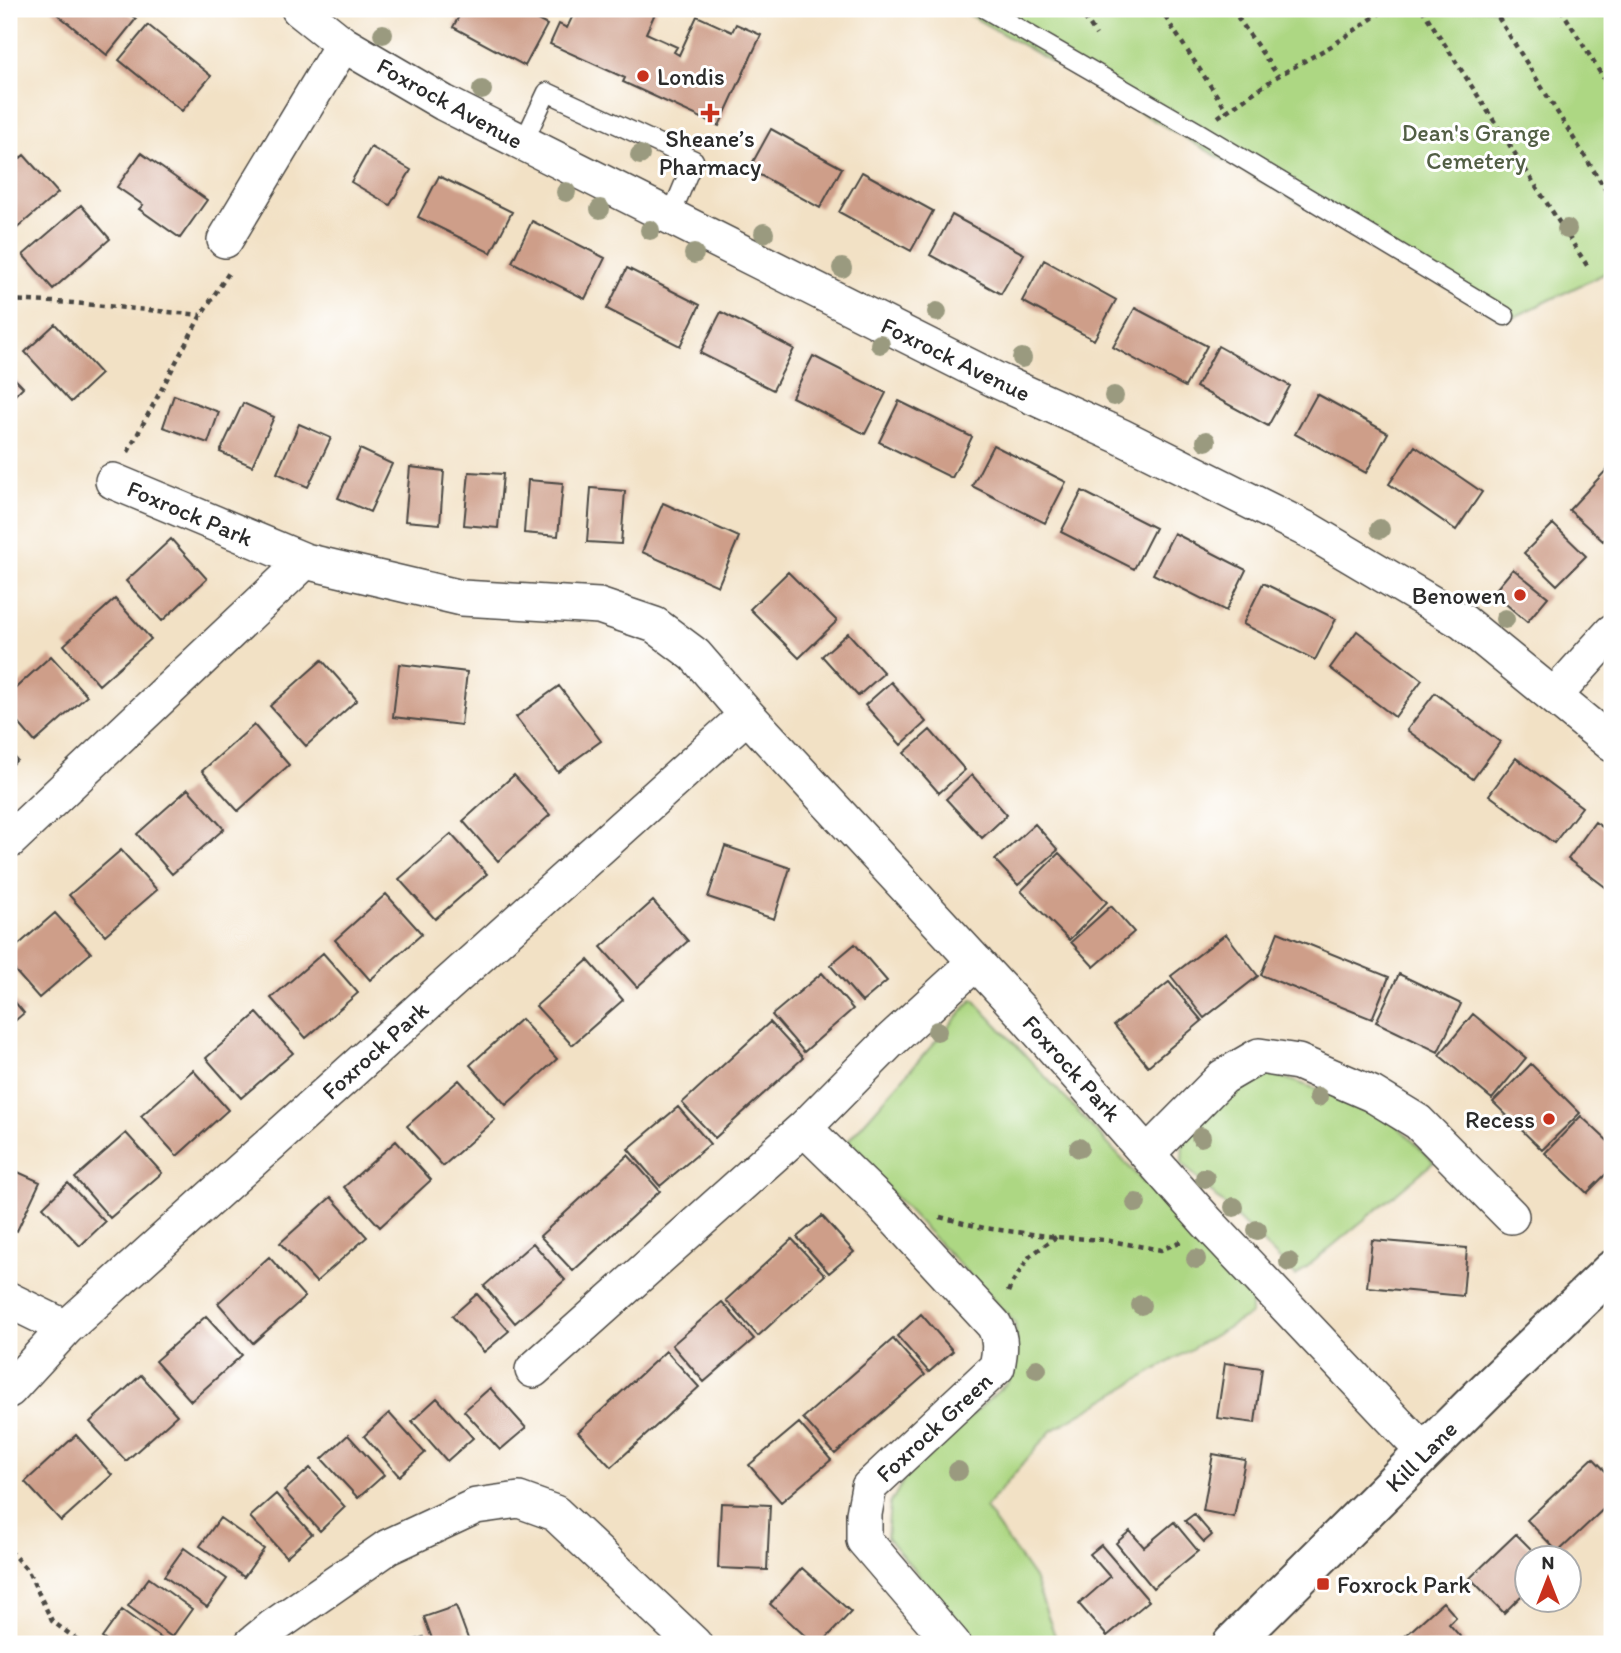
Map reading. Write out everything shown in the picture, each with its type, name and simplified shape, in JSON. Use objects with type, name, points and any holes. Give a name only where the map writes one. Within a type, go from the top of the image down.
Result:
[{"type":"main road","name":"Kill Lane","points":[[1232,1644],[1486,1391],[1612,1270]]},
{"type":"street","name":"Foxrock Avenue","points":[[299,9],[343,44],[444,103],[523,144],[996,380],[1120,436],[1310,531],[1463,622],[1612,744]]},
{"type":"street","points":[[225,240],[343,44]]},
{"type":"street","name":"Foxrock Park","points":[[113,481],[305,561],[462,598],[599,606],[655,625],[695,655],[747,715],[976,962],[1207,1222],[1425,1453]]},
{"type":"street","points":[[9,841],[305,561]]},
{"type":"street","points":[[1554,696],[1612,632]]},
{"type":"street","name":"Foxrock Park","points":[[9,1390],[66,1328],[747,715]]},
{"type":"street","points":[[533,1370],[804,1128],[889,1042],[976,962]]},
{"type":"street","points":[[1148,1153],[1223,1077],[1259,1056],[1298,1062],[1372,1094],[1418,1122],[1511,1216]]},
{"type":"street","points":[[804,1128],[884,1206],[994,1325]]},
{"type":"street","points":[[9,1300],[66,1328]]},
{"type":"street","name":"Foxrock Green","points":[[953,1644],[864,1539],[864,1514],[869,1488],[997,1367],[1001,1350],[999,1332],[994,1325]]},
{"type":"street","points":[[252,1644],[388,1547],[476,1506],[519,1500],[555,1513],[694,1644]]},
{"type":"lane","points":[[985,9],[1198,132],[1506,316]]},
{"type":"lane","points":[[523,144],[547,92],[694,160],[670,217]]},
{"type":"path","points":[[1079,9],[1096,35]]},
{"type":"path","points":[[1160,9],[1227,111]]},
{"type":"path","points":[[1232,9],[1278,76]]},
{"type":"path","points":[[1198,132],[1278,76],[1333,45],[1386,9]]},
{"type":"path","points":[[1422,9],[1588,267]]},
{"type":"path","points":[[1493,9],[1612,200]]},
{"type":"path","points":[[1561,9],[1612,92]]},
{"type":"path","points":[[113,481],[201,315],[230,271],[225,240]]},
{"type":"path","points":[[9,300],[201,315]]},
{"type":"path","points":[[936,1216],[984,1228],[1105,1240],[1161,1250],[1179,1244],[1207,1222]]},
{"type":"path","points":[[994,1325],[1012,1283],[1030,1256],[1056,1237]]},
{"type":"path","points":[[9,1550],[28,1571],[52,1621],[83,1644]]},
{"type":"green space","name":"Dean's Grange Cemetery","points":[[959,9],[1612,9],[1612,270],[1506,321]]},
{"type":"green space","points":[[973,999],[1251,1298],[1251,1314],[1051,1431],[985,1508],[1034,1578],[1058,1644],[978,1644],[887,1538],[890,1504],[906,1476],[1008,1382],[1017,1352],[1015,1323],[845,1144]]},
{"type":"green space","points":[[1256,1067],[1338,1096],[1373,1102],[1434,1162],[1296,1276],[1182,1163],[1183,1135]]},
{"type":"building","points":[[51,9],[123,9],[136,19],[107,55]]},
{"type":"building","points":[[463,9],[517,9],[547,25],[525,66],[453,27]]},
{"type":"building","points":[[576,9],[657,9],[646,33],[677,47],[674,52],[679,55],[697,16],[732,32],[736,24],[761,35],[719,126],[623,82],[625,78],[550,44],[559,24],[567,28]]},
{"type":"building","points":[[148,25],[211,76],[182,111],[119,60]]},
{"type":"building","points":[[771,129],[842,168],[820,208],[749,169]]},
{"type":"building","points":[[371,147],[411,170],[390,205],[351,182]]},
{"type":"building","points":[[141,153],[207,200],[180,238],[139,209],[143,205],[117,187]]},
{"type":"building","points":[[24,155],[58,193],[9,235],[9,168]]},
{"type":"building","points":[[862,172],[933,211],[911,251],[839,212]]},
{"type":"building","points":[[439,176],[512,212],[491,253],[418,217]]},
{"type":"building","points":[[81,205],[110,239],[53,289],[23,255]]},
{"type":"building","points":[[952,215],[1024,254],[1001,294],[930,255]]},
{"type":"building","points":[[532,221],[605,258],[585,299],[512,262]]},
{"type":"building","points":[[1044,260],[1116,300],[1094,340],[1022,301]]},
{"type":"building","points":[[627,268],[700,305],[680,346],[607,309]]},
{"type":"building","points":[[1135,308],[1207,346],[1185,387],[1113,347]]},
{"type":"building","points":[[721,312],[794,349],[773,390],[700,353]]},
{"type":"building","points":[[55,324],[101,374],[71,402],[25,352]]},
{"type":"building","points":[[1218,346],[1290,386],[1268,426],[1196,387]]},
{"type":"building","points":[[813,356],[886,393],[865,434],[792,397]]},
{"type":"building","points":[[9,373],[23,387],[9,401]]},
{"type":"building","points":[[1317,394],[1388,433],[1366,473],[1295,434]]},
{"type":"building","points":[[174,395],[219,412],[208,443],[163,427]]},
{"type":"building","points":[[899,401],[972,437],[952,478],[879,442]]},
{"type":"building","points":[[243,403],[274,417],[252,466],[220,452]]},
{"type":"building","points":[[299,424],[331,438],[308,487],[277,473]]},
{"type":"building","points":[[993,445],[1066,482],[1045,523],[972,486]]},
{"type":"building","points":[[1415,446],[1482,492],[1456,530],[1389,484]]},
{"type":"building","points":[[360,449],[392,464],[370,512],[338,498]]},
{"type":"building","points":[[1612,464],[1612,532],[1603,541],[1569,510]]},
{"type":"building","points":[[410,467],[444,471],[440,524],[405,521]]},
{"type":"building","points":[[469,472],[503,474],[498,528],[464,525]]},
{"type":"building","points":[[528,480],[563,483],[558,536],[524,533]]},
{"type":"building","points":[[591,488],[625,491],[621,544],[587,542]]},
{"type":"building","points":[[1082,491],[1155,528],[1134,569],[1061,532]]},
{"type":"building","points":[[663,503],[739,537],[718,586],[642,552]]},
{"type":"building","points":[[1553,524],[1586,556],[1557,585],[1524,553]]},
{"type":"building","points":[[1174,533],[1246,570],[1226,611],[1153,574]]},
{"type":"building","points":[[171,539],[207,579],[162,621],[126,581]]},
{"type":"building","name":"Benowen","points":[[1513,569],[1548,597],[1527,622],[1493,593]]},
{"type":"building","points":[[788,572],[837,621],[799,658],[750,609]]},
{"type":"building","points":[[1263,583],[1336,619],[1315,660],[1243,624]]},
{"type":"building","points":[[115,599],[151,639],[99,685],[64,645]]},
{"type":"building","points":[[1357,631],[1422,680],[1395,717],[1330,668]]},
{"type":"building","points":[[848,633],[884,673],[858,696],[822,656]]},
{"type":"building","points":[[51,656],[87,696],[35,742],[9,712],[9,694]]},
{"type":"building","points":[[322,660],[357,700],[306,746],[270,706]]},
{"type":"building","points":[[399,664],[467,672],[461,725],[393,717]]},
{"type":"building","points":[[891,682],[926,722],[901,745],[865,705]]},
{"type":"building","points":[[559,686],[601,741],[558,772],[516,717]]},
{"type":"building","points":[[1435,693],[1500,742],[1473,779],[1407,730]]},
{"type":"building","points":[[254,725],[289,765],[238,811],[202,771]]},
{"type":"building","points":[[930,730],[965,770],[939,793],[904,753]]},
{"type":"building","points":[[9,751],[17,760],[9,768]]},
{"type":"building","points":[[1516,758],[1582,807],[1554,843],[1489,795]]},
{"type":"building","points":[[514,775],[550,815],[498,861],[463,821]]},
{"type":"building","points":[[972,775],[1007,815],[982,838],[946,799]]},
{"type":"building","points":[[188,789],[224,829],[172,874],[137,834]]},
{"type":"building","points":[[1595,822],[1612,834],[1612,892],[1568,859]]},
{"type":"building","points":[[1035,824],[1058,850],[1018,885],[995,860]]},
{"type":"building","points":[[451,834],[487,874],[435,919],[399,879]]},
{"type":"building","points":[[725,846],[790,868],[774,919],[708,897]]},
{"type":"building","points":[[121,850],[157,890],[105,935],[69,895]]},
{"type":"building","points":[[1059,853],[1107,902],[1069,940],[1021,891]]},
{"type":"building","points":[[386,894],[422,934],[370,980],[335,940]]},
{"type":"building","points":[[653,901],[688,941],[637,987],[601,947]]},
{"type":"building","points":[[1111,906],[1134,932],[1094,967],[1071,942]]},
{"type":"building","points":[[55,913],[91,953],[39,998],[9,964],[9,953]]},
{"type":"building","points":[[1278,932],[1389,977],[1372,1019],[1261,975]]},
{"type":"building","points":[[1226,934],[1258,976],[1204,1018],[1171,976]]},
{"type":"building","points":[[855,944],[887,981],[862,1002],[830,965]]},
{"type":"building","points":[[323,953],[358,993],[306,1038],[271,998]]},
{"type":"building","points":[[588,960],[623,1000],[572,1045],[536,1006]]},
{"type":"building","points":[[822,973],[853,1009],[804,1052],[772,1015]]},
{"type":"building","points":[[1399,974],[1461,1004],[1438,1052],[1376,1022]]},
{"type":"building","points":[[1169,982],[1202,1021],[1148,1066],[1114,1025]]},
{"type":"building","points":[[9,995],[24,1013],[9,1026]]},
{"type":"building","points":[[257,1013],[293,1053],[241,1098],[206,1058]]},
{"type":"building","points":[[1473,1014],[1526,1058],[1492,1099],[1439,1055]]},
{"type":"building","points":[[521,1019],[557,1059],[506,1105],[470,1065]]},
{"type":"building","points":[[770,1022],[803,1058],[715,1138],[682,1103]]},
{"type":"building","points":[[1531,1064],[1580,1113],[1542,1150],[1493,1102]]},
{"type":"building","points":[[193,1070],[228,1110],[177,1156],[141,1116]]},
{"type":"building","points":[[459,1080],[495,1120],[443,1166],[407,1126]]},
{"type":"building","points":[[678,1107],[710,1144],[660,1186],[628,1149]]},
{"type":"building","points":[[1581,1116],[1612,1145],[1612,1168],[1587,1193],[1545,1153]]},
{"type":"building","points":[[126,1133],[162,1173],[110,1218],[75,1178]]},
{"type":"building","points":[[396,1141],[431,1180],[380,1227],[344,1187]]},
{"type":"building","points":[[628,1155],[660,1191],[573,1271],[540,1236]]},
{"type":"building","points":[[9,1168],[40,1182],[17,1231],[9,1227]]},
{"type":"building","points":[[68,1183],[105,1222],[80,1246],[43,1207]]},
{"type":"building","points":[[331,1197],[367,1237],[316,1282],[280,1243]]},
{"type":"building","points":[[822,1216],[854,1252],[829,1273],[797,1237]]},
{"type":"building","points":[[792,1239],[825,1275],[758,1336],[726,1300]]},
{"type":"building","points":[[1372,1240],[1467,1248],[1463,1296],[1367,1287]]},
{"type":"building","points":[[533,1243],[565,1280],[515,1323],[484,1286]]},
{"type":"building","points":[[269,1257],[305,1297],[253,1343],[218,1303]]},
{"type":"building","points":[[477,1294],[509,1331],[484,1352],[452,1316]]},
{"type":"building","points":[[722,1302],[754,1339],[704,1382],[672,1345]]},
{"type":"building","points":[[921,1314],[953,1351],[929,1372],[897,1336]]},
{"type":"building","points":[[206,1316],[242,1355],[191,1401],[155,1361]]},
{"type":"building","points":[[893,1339],[925,1375],[835,1454],[803,1418]]},
{"type":"building","points":[[666,1351],[699,1387],[611,1467],[578,1432]]},
{"type":"building","points":[[1225,1363],[1262,1368],[1255,1423],[1217,1418]]},
{"type":"building","points":[[141,1375],[177,1415],[126,1461],[90,1422]]},
{"type":"building","points":[[490,1388],[526,1428],[500,1450],[464,1411]]},
{"type":"building","points":[[437,1398],[473,1438],[447,1461],[412,1421]]},
{"type":"building","points":[[389,1413],[425,1453],[399,1476],[364,1436]]},
{"type":"building","points":[[799,1423],[831,1460],[781,1502],[749,1465]]},
{"type":"building","points":[[76,1435],[112,1475],[61,1521],[25,1482]]},
{"type":"building","points":[[348,1435],[384,1475],[358,1498],[322,1459]]},
{"type":"building","points":[[1213,1454],[1245,1460],[1234,1517],[1203,1511]]},
{"type":"building","points":[[1593,1458],[1612,1478],[1612,1501],[1566,1544],[1550,1544],[1527,1520]]},
{"type":"building","points":[[310,1468],[345,1507],[320,1531],[284,1491]]},
{"type":"building","points":[[276,1494],[312,1534],[286,1557],[250,1517]]},
{"type":"building","points":[[721,1503],[770,1505],[767,1570],[718,1568]]},
{"type":"building","points":[[1194,1514],[1212,1535],[1204,1542],[1185,1521]]},
{"type":"building","points":[[220,1518],[264,1549],[244,1577],[200,1546]]},
{"type":"building","points":[[1174,1522],[1198,1551],[1153,1588],[1116,1543],[1130,1531],[1144,1547]]},
{"type":"building","points":[[1516,1534],[1526,1544],[1512,1544],[1512,1605],[1504,1613],[1470,1578]]},
{"type":"building","points":[[1101,1545],[1149,1601],[1107,1636],[1079,1604],[1110,1577],[1090,1554]]},
{"type":"building","points":[[184,1548],[227,1579],[207,1607],[164,1576]]},
{"type":"building","points":[[802,1568],[851,1612],[821,1644],[814,1644],[770,1604]]},
{"type":"building","points":[[149,1578],[192,1609],[172,1637],[128,1606]]},
{"type":"building","points":[[1443,1602],[1456,1617],[1449,1624],[1467,1644],[1411,1644],[1404,1637]]},
{"type":"building","points":[[456,1606],[470,1644],[434,1644],[424,1617]]},
{"type":"building","points":[[122,1610],[165,1641],[163,1644],[111,1644],[102,1638]]},
{"type":"building","points":[[423,1637],[426,1644],[403,1644]]},
{"type":"place","name":"Londis","points":[[643,76]]},
{"type":"place","name":"Sheane’s Pharmacy","points":[[710,113]]},
{"type":"place","name":"Benowen","points":[[1520,595]]},
{"type":"place","name":"Recess","points":[[1549,1119]]},
{"type":"place","name":"Foxrock Park","points":[[1323,1584]]}]
